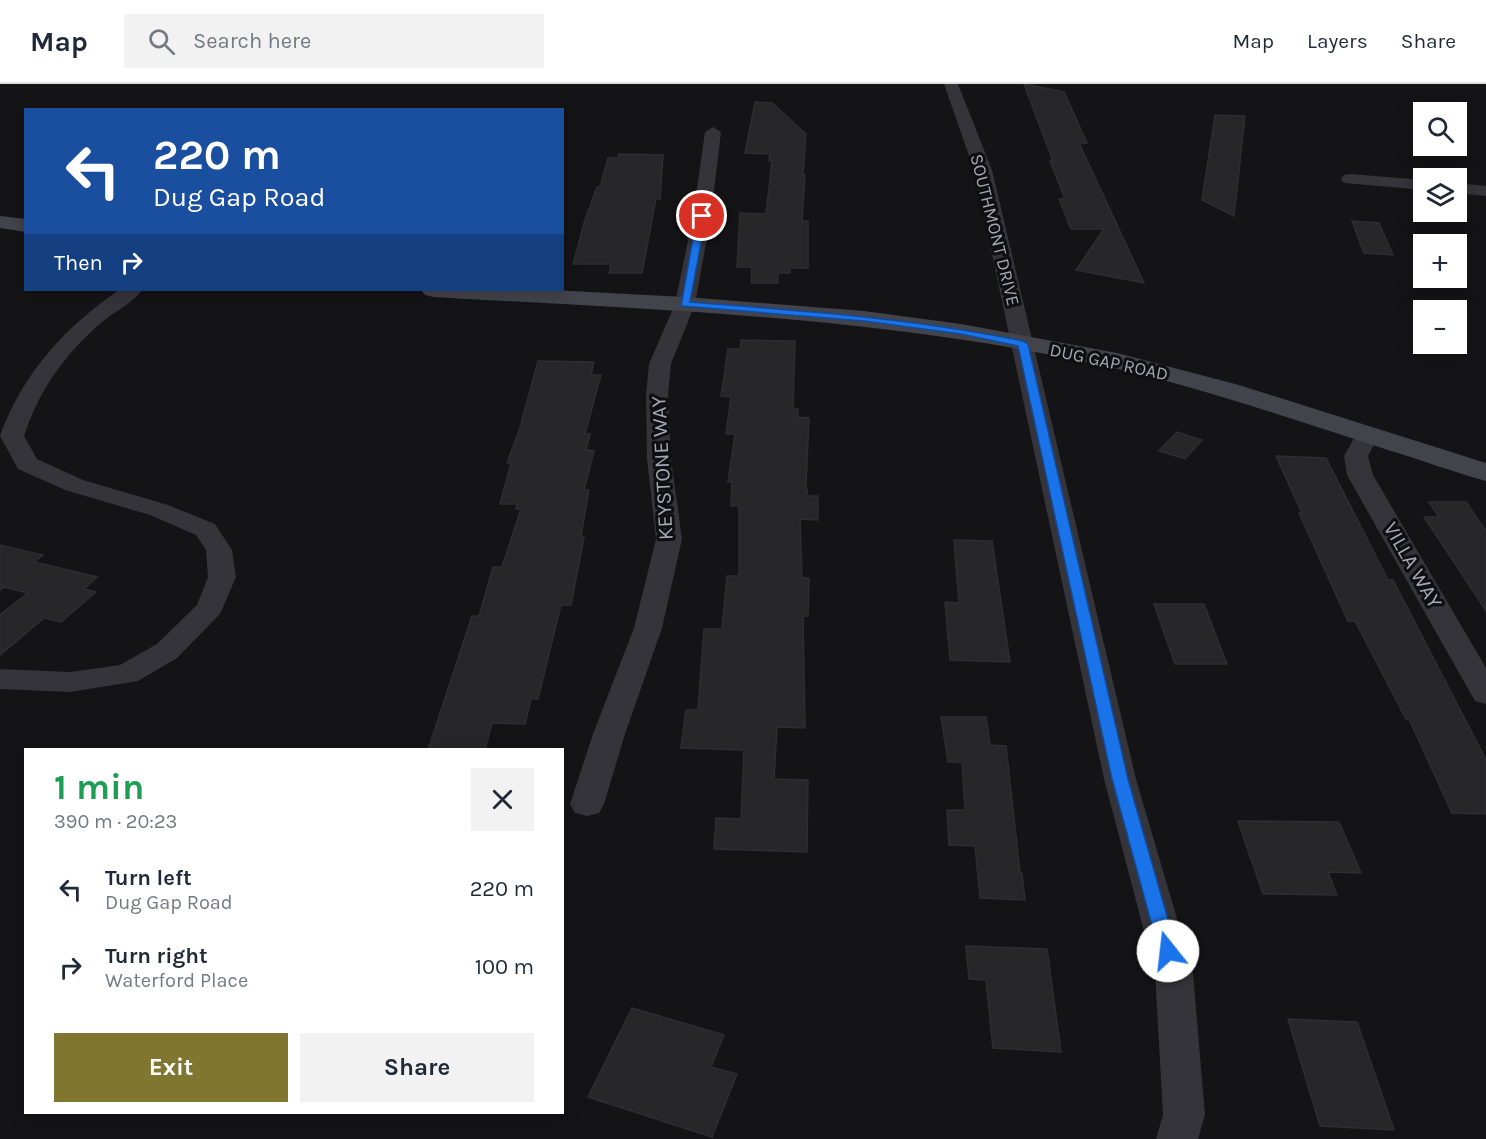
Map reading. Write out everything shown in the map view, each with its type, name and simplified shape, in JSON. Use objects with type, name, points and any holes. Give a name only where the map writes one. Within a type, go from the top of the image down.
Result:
[{"type":"street","name":"SOUTHMONT DRIVE","points":[[951,84],[983,170],[1120,779],[1174,973],[1184,1115],[1177,1139]]},
{"type":"street","name":"KEYSTONE WAY","points":[[587,804],[609,734],[648,628],[669,539],[659,459],[657,395],[660,364],[685,304],[702,216],[713,132]]},
{"type":"street","points":[[1350,179],[1413,184]]},
{"type":"street","points":[[1467,189],[1486,190]]},
{"type":"street","points":[[0,222],[24,226]]},
{"type":"street","points":[[0,679],[70,682],[127,674],[167,651],[210,608],[222,577],[219,550],[206,530],[159,510],[74,484],[27,464],[12,436],[24,403],[52,361],[78,331],[106,307],[130,291]]},
{"type":"street","name":"DUG GAP ROAD","points":[[451,291],[685,304],[864,318],[961,331],[1117,361],[1230,391],[1486,471]]},
{"type":"street","name":"VILLA WAY","points":[[1367,435],[1356,456],[1360,475],[1486,694]]},
{"type":"building","points":[[1024,84],[1064,92],[1087,143],[1079,143],[1144,283],[1076,270],[1104,229],[1071,229],[1059,199],[1065,199],[1050,161],[1053,161]]},
{"type":"building","points":[[755,102],[772,103],[806,134],[802,221],[808,221],[808,268],[790,268],[790,273],[778,273],[778,283],[751,283],[752,267],[737,267],[740,213],[766,214],[772,161],[769,161],[770,154],[745,153]]},
{"type":"building","points":[[1215,115],[1245,116],[1234,216],[1202,200]]},
{"type":"building","points":[[619,154],[663,155],[660,199],[656,199],[642,273],[609,273],[611,264],[573,264],[584,223],[597,187],[600,187],[608,158],[617,158]]},
{"type":"building","points":[[1352,221],[1379,223],[1393,255],[1364,253]]},
{"type":"building","points":[[741,340],[795,341],[793,409],[798,409],[798,417],[809,418],[806,485],[808,496],[818,496],[818,520],[800,519],[802,578],[809,578],[808,616],[803,616],[805,728],[777,727],[774,779],[808,780],[807,852],[714,849],[716,818],[741,819],[744,750],[681,748],[686,710],[698,710],[704,629],[722,629],[727,576],[739,576],[739,506],[731,506],[732,482],[728,482],[735,434],[726,434],[731,397],[721,396],[728,349],[740,349]]},
{"type":"building","points":[[538,361],[594,362],[591,375],[601,375],[585,434],[590,434],[586,450],[594,451],[584,490],[589,490],[581,536],[584,537],[571,605],[561,605],[538,699],[531,699],[525,724],[492,723],[486,748],[429,748],[472,616],[479,616],[493,567],[502,567],[521,509],[516,509],[517,504],[500,504],[511,463],[507,463],[519,431]]},
{"type":"building","points":[[1177,432],[1202,440],[1185,459],[1159,451]]},
{"type":"building","points":[[1276,456],[1326,458],[1388,580],[1393,580],[1486,760],[1486,814],[1452,813],[1409,719],[1406,719],[1355,621],[1348,621]]},
{"type":"building","points":[[1429,502],[1466,502],[1486,531],[1486,611],[1424,517],[1439,517]]},
{"type":"building","points":[[954,540],[992,541],[1010,662],[950,660],[945,602],[959,603]]},
{"type":"building","points":[[0,545],[43,555],[34,562],[97,577],[84,589],[96,592],[61,622],[44,618],[0,655],[0,615],[28,593],[4,587],[0,590]]},
{"type":"building","points":[[1154,604],[1204,604],[1227,664],[1175,664]]},
{"type":"building","points":[[941,717],[986,717],[990,745],[1006,746],[1025,900],[980,898],[975,846],[949,845],[947,810],[965,810],[962,762],[948,762]]},
{"type":"building","points":[[1238,821],[1339,822],[1361,873],[1328,872],[1337,895],[1263,894]]},
{"type":"building","points":[[966,946],[1047,949],[1061,1052],[993,1048],[986,980],[969,979]]},
{"type":"building","points":[[632,1008],[724,1035],[711,1067],[737,1074],[712,1137],[588,1097]]},
{"type":"building","points":[[1288,1019],[1357,1022],[1394,1130],[1320,1126]]},
{"type":"route","points":[[702,216],[685,304],[864,318],[961,331],[1023,344],[1120,779],[1168,951]]}]
